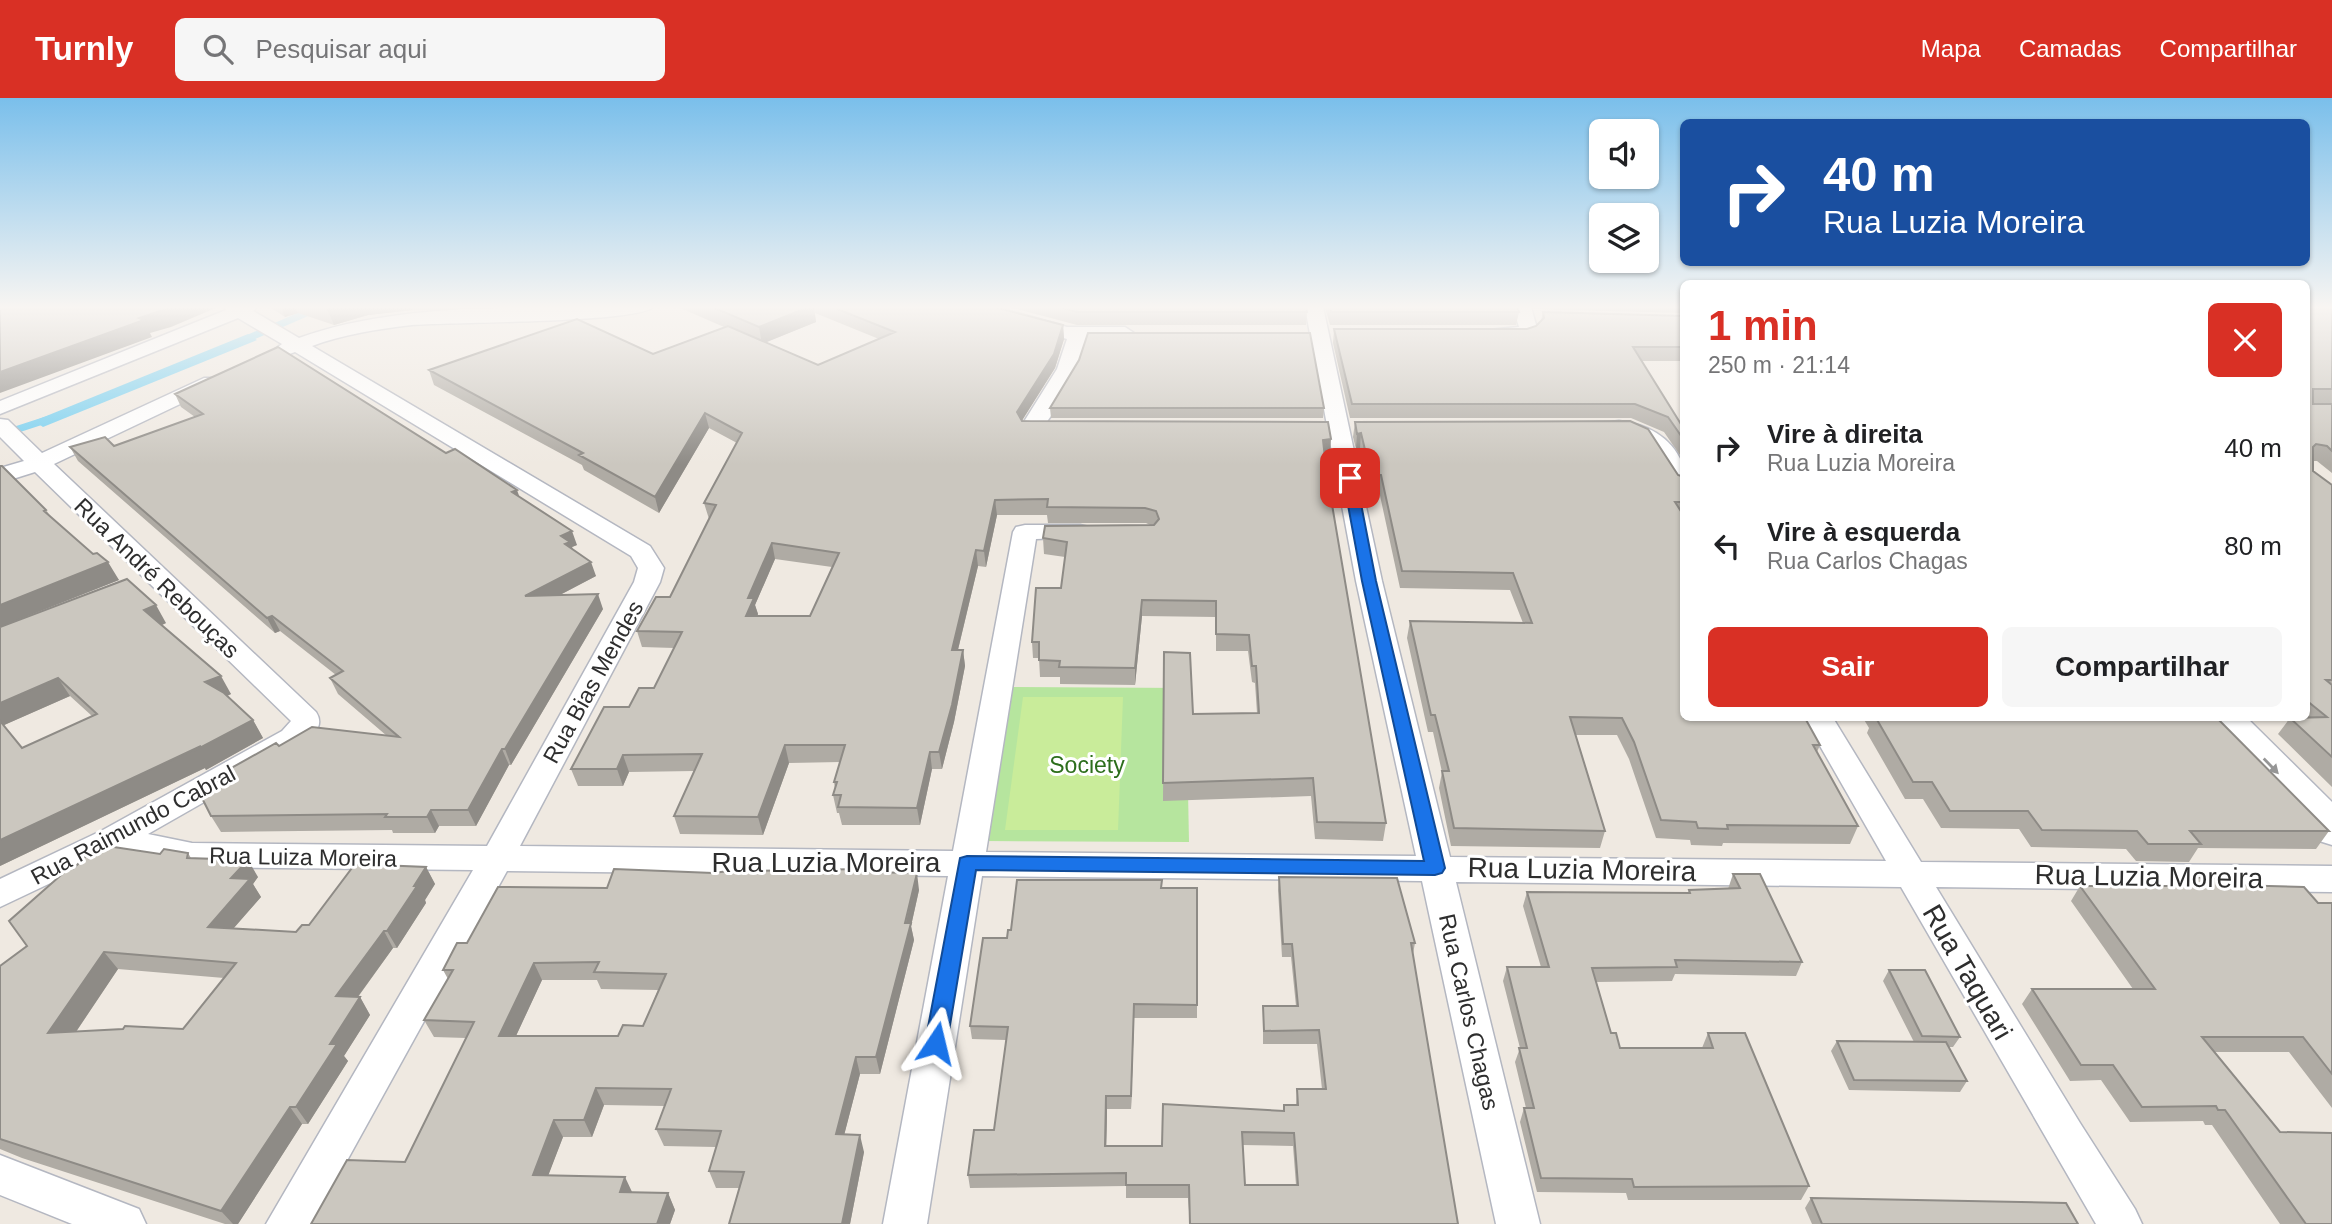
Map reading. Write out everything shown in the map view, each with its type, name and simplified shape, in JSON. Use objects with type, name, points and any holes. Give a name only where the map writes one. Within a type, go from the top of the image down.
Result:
[{"type":"street","points":[[0,408],[117,360]]},
{"type":"street","name":"Rua Bias Mendes","points":[[288,1224],[496,860],[647,582],[651,568],[641,551],[307,360]]},
{"type":"street","points":[[1058,428],[1031,428],[1051,402],[1071,360]]},
{"type":"street","name":"Rua Carlos Chagas","points":[[1325,360],[1336,427],[1369,581],[1518,1224]]},
{"type":"street","points":[[0,476],[39,463],[231,373]]},
{"type":"street","points":[[1592,426],[1631,427],[1654,438],[1680,478]]},
{"type":"street","name":"Rua André Rebouças","points":[[4,430],[306,719],[301,732]]},
{"type":"street","points":[[905,1224],[1025,532],[1105,532]]},
{"type":"street","points":[[129,587],[155,576]]},
{"type":"street","name":"Rua Taquari","points":[[1821,721],[2065,1136],[2120,1224]]},
{"type":"street","points":[[2227,721],[2332,829]]},
{"type":"street","name":"Rua Raimundo Cabral","points":[[0,894],[113,839],[301,732]]},
{"type":"street","name":"Rua Luiza Moreira","points":[[113,839],[192,855],[496,860]]},
{"type":"street","name":"Rua Luzia Moreira","points":[[496,860],[1909,872],[2332,879]]},
{"type":"street","points":[[0,1175],[124,1224]]},
{"type":"green space","name":"Society","points":[[1008,687],[1186,688],[1189,842],[985,841]]},
{"type":"green space","points":[[1023,697],[1123,697],[1118,830],[1005,830]]},
{"type":"water","points":[[185,360],[209,360],[43,427],[34,421]]},
{"type":"building","points":[[0,360],[34,360],[0,372]]},
{"type":"building","points":[[251,360],[298,360],[446,453],[455,449],[517,490],[512,492],[572,531],[561,536],[570,542],[565,544],[591,562],[525,596],[598,594],[505,749],[502,749],[468,810],[431,810],[427,817],[385,817],[387,814],[211,816],[203,800],[221,777],[217,776],[276,743],[279,746],[312,727],[399,737],[330,678],[343,671],[272,616],[267,618],[70,447],[105,437],[114,446],[203,414],[175,394]]},
{"type":"building","points":[[459,360],[805,360],[818,365],[831,360],[1050,360],[1017,412],[1022,421],[1328,422],[1331,439],[1323,440],[1327,475],[1386,823],[1317,822],[1313,778],[1163,783],[1164,652],[1190,653],[1193,714],[1259,713],[1256,666],[1252,666],[1249,635],[1216,634],[1216,601],[1142,600],[1135,668],[1059,667],[1060,661],[1039,660],[1039,642],[1032,642],[1036,588],[1061,588],[1067,542],[1043,538],[1045,526],[1154,525],[1159,519],[1156,511],[1145,508],[1047,507],[1048,499],[995,500],[984,551],[976,550],[952,650],[963,650],[952,705],[939,752],[930,752],[917,808],[838,807],[841,795],[833,795],[837,782],[834,782],[845,745],[785,745],[758,817],[674,816],[702,754],[623,755],[617,769],[571,769],[604,707],[629,707],[639,688],[654,688],[682,632],[637,631],[656,597],[670,597],[716,505],[704,503],[742,433],[705,413],[655,497],[579,455],[583,453],[429,370]],"holes":[[[772,543],[839,553],[810,616],[746,616],[754,598],[748,598]]]},
{"type":"building","points":[[1079,360],[1315,360],[1324,408],[1050,408]]},
{"type":"building","points":[[1341,360],[1641,360],[1680,423],[1680,434],[1668,417],[1635,404],[1352,404]]},
{"type":"building","points":[[2310,360],[2332,360],[2332,389],[2313,389],[2313,404],[2332,404],[2332,451],[2327,446],[2316,444],[2313,447],[2313,471],[2332,485],[2332,680],[2326,680],[2332,685],[2332,757],[2293,721],[2327,717],[2310,703]]},
{"type":"building","points":[[1630,421],[1648,429],[1680,476],[1680,502],[1675,502],[1680,510],[1680,721],[1807,721],[1820,745],[1813,745],[1858,826],[1727,825],[1728,829],[1698,828],[1696,822],[1661,820],[1634,742],[1622,718],[1570,717],[1605,831],[1454,828],[1442,771],[1449,771],[1435,715],[1431,715],[1410,621],[1532,623],[1513,573],[1402,571],[1381,475],[1371,475],[1361,433],[1357,434],[1355,422]]},
{"type":"building","points":[[0,466],[46,510],[44,511],[93,554],[97,553],[108,562],[0,605]]},
{"type":"building","points":[[127,579],[156,605],[144,610],[221,676],[205,682],[224,693],[253,720],[194,751],[201,746],[0,840],[0,721],[22,748],[97,714],[58,678],[0,703],[0,627]]},
{"type":"building","points":[[1878,721],[2220,721],[2329,831],[2190,831],[2201,844],[2148,844],[2137,831],[2042,830],[2028,811],[1950,811],[1932,782],[1913,782]]},
{"type":"building","points":[[107,846],[160,854],[164,849],[188,853],[187,858],[248,860],[231,878],[250,879],[208,927],[296,932],[302,925],[309,925],[355,864],[426,867],[414,886],[417,886],[387,931],[384,931],[336,996],[360,997],[330,1044],[337,1044],[296,1107],[290,1107],[221,1211],[0,1139],[0,966],[27,946],[9,921],[87,855]],"holes":[[[104,952],[236,963],[183,1029],[125,1026],[123,1029],[48,1033]]]},
{"type":"building","points":[[614,869],[713,873],[745,869],[744,871],[861,869],[860,872],[917,873],[905,923],[911,923],[876,1057],[856,1057],[836,1134],[860,1135],[842,1224],[729,1224],[744,1172],[709,1171],[721,1131],[656,1129],[671,1089],[596,1088],[584,1120],[554,1120],[533,1175],[625,1177],[620,1192],[668,1193],[657,1224],[311,1224],[347,1160],[405,1162],[474,1022],[424,1020],[453,970],[443,970],[457,943],[467,943],[498,887],[607,888]],"holes":[[[599,962],[594,972],[666,974],[643,1026],[623,1025],[618,1036],[499,1036],[534,963]]]},
{"type":"building","points":[[1733,874],[1760,874],[1802,962],[1675,960],[1677,967],[1592,968],[1611,1033],[1616,1033],[1620,1048],[1713,1048],[1708,1033],[1745,1033],[1809,1186],[1634,1187],[1632,1179],[1541,1178],[1524,1108],[1534,1108],[1519,1048],[1527,1048],[1507,967],[1549,967],[1527,892],[1690,893],[1689,890],[1740,888]]},
{"type":"building","points":[[1279,877],[1397,878],[1415,943],[1411,943],[1458,1224],[1190,1224],[1189,1185],[1126,1185],[1126,1173],[968,1175],[974,1130],[994,1130],[1008,1027],[970,1026],[983,938],[1007,938],[1008,930],[1011,930],[1017,880],[1162,880],[1161,888],[1197,888],[1197,1005],[1134,1004],[1131,1096],[1106,1096],[1105,1146],[1162,1146],[1163,1104],[1284,1111],[1284,1105],[1298,1105],[1297,1089],[1326,1089],[1319,1030],[1264,1031],[1263,1006],[1298,1006],[1292,944],[1283,944]],"holes":[[[1242,1132],[1294,1133],[1298,1185],[1245,1185]]]},
{"type":"building","points":[[2173,877],[2225,878],[2231,885],[2304,887],[2318,903],[2332,903],[2332,1074],[2303,1037],[2202,1037],[2280,1132],[2332,1133],[2332,1224],[2306,1224],[2225,1110],[2218,1110],[2216,1106],[2142,1107],[2113,1065],[2081,1065],[2032,989],[2155,989],[2080,886],[2180,886]]},
{"type":"building","points":[[1889,970],[1925,970],[1960,1037],[1922,1036]]},
{"type":"building","points":[[1837,1041],[1946,1042],[1967,1081],[1854,1080]]},
{"type":"building","points":[[1811,1198],[2066,1203],[2078,1224],[1822,1224]]},
{"type":"waterway","points":[[0,435],[49,419]]},
{"type":"route","points":[[936,1043],[967,863],[1435,868],[1369,581],[1350,478]]}]
